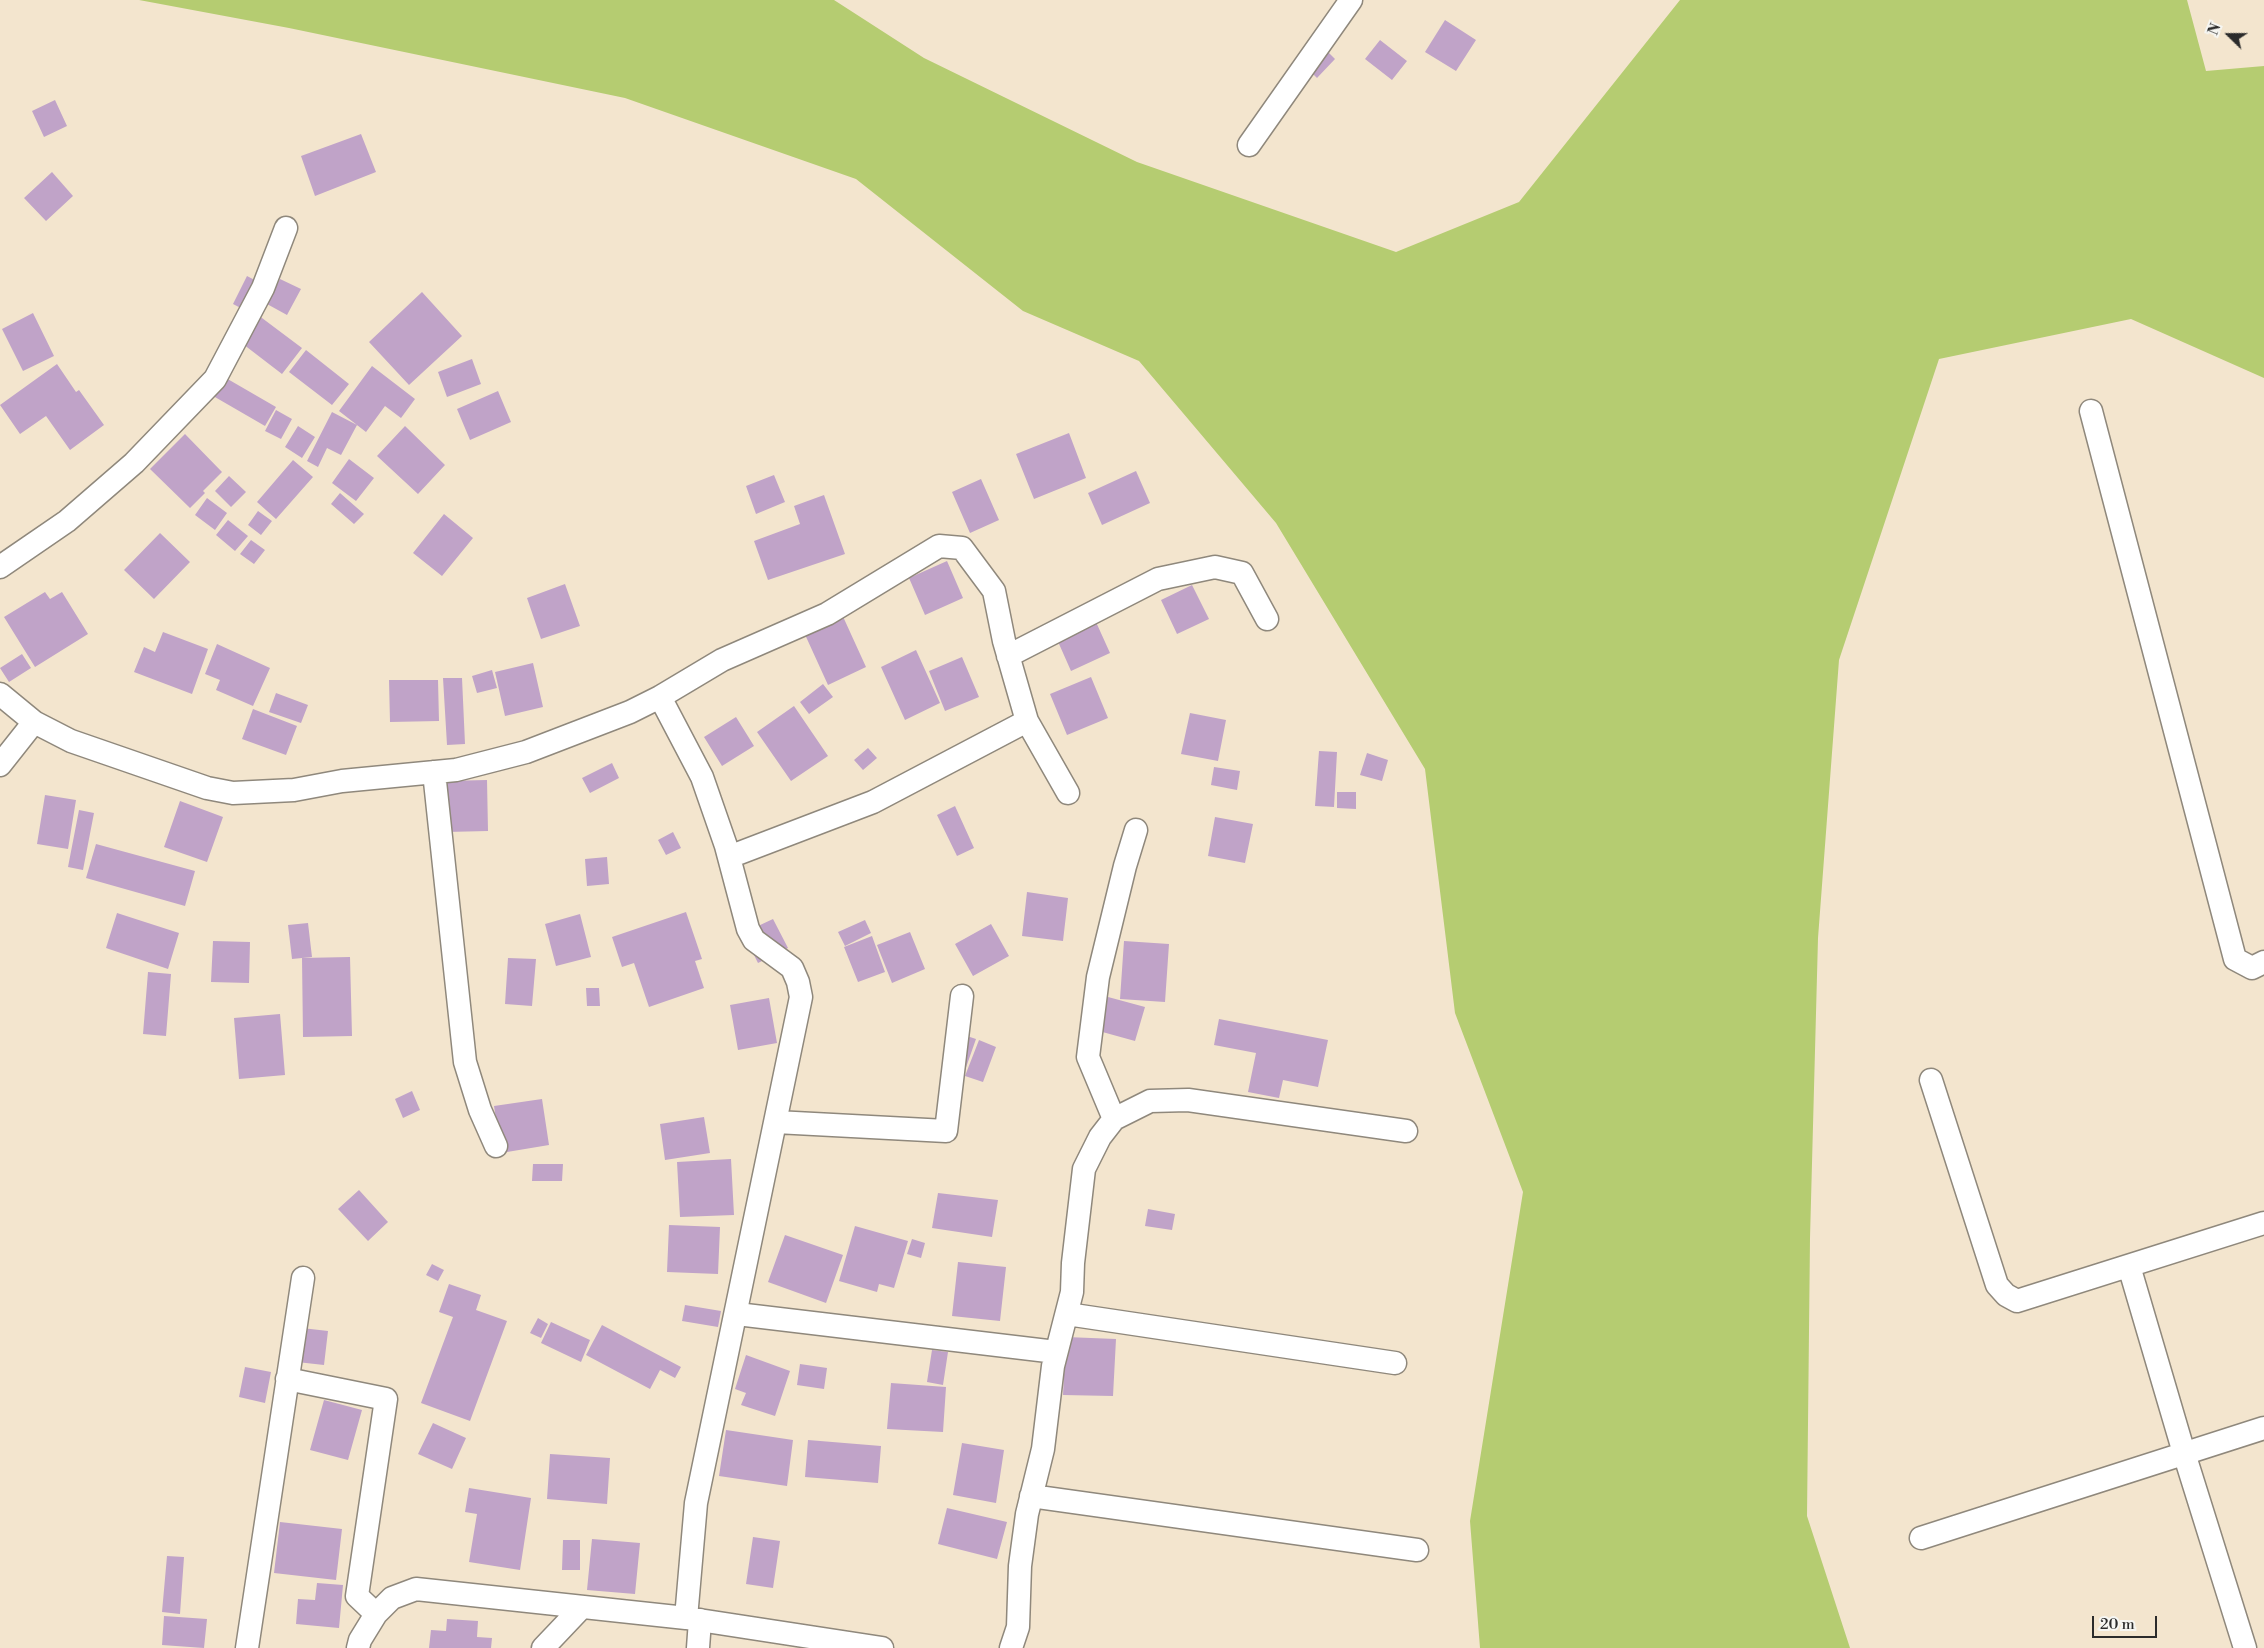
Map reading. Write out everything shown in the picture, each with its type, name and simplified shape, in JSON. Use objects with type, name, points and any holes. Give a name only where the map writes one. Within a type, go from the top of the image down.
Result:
[{"type":"street","points":[[1249,145],[1351,0]]},
{"type":"street","points":[[0,567],[67,521],[119,476],[215,379],[263,288],[286,228]]},
{"type":"street","points":[[2091,411],[2235,959],[2252,968],[2264,962]]},
{"type":"street","points":[[0,694],[34,722],[71,741],[207,788],[233,793],[294,790],[342,781],[456,770],[526,752],[630,712],[660,697],[722,660],[827,614],[939,546],[962,548],[994,591],[1008,656],[1027,721],[1068,793]]},
{"type":"street","points":[[1008,656],[1158,579],[1215,567],[1242,574],[1267,619]]},
{"type":"street","points":[[660,697],[702,777],[729,858],[748,929],[754,940],[792,968],[798,982],[801,997],[737,1314],[696,1503],[693,1619],[698,1648]]},
{"type":"street","points":[[729,858],[873,802],[1027,721]]},
{"type":"street","points":[[0,765],[34,722]]},
{"type":"street","points":[[434,772],[464,1062],[480,1110],[496,1146]]},
{"type":"street","points":[[1114,1119],[1088,1057],[1098,977],[1136,830]]},
{"type":"street","points":[[776,1122],[946,1131],[962,996]]},
{"type":"street","points":[[1931,1080],[1998,1285],[2006,1295],[2017,1301],[2264,1224]]},
{"type":"street","points":[[1011,1648],[1018,1626],[1020,1566],[1031,1496],[1043,1449],[1056,1352],[1072,1292],[1073,1264],[1084,1170],[1100,1137],[1114,1119],[1150,1101],[1188,1100],[1406,1131]]},
{"type":"street","points":[[2130,1266],[2184,1454],[2246,1648]]},
{"type":"street","points":[[247,1648],[303,1278]]},
{"type":"street","points":[[737,1314],[1056,1352]]},
{"type":"street","points":[[1067,1314],[1394,1363]]},
{"type":"street","points":[[287,1379],[386,1399],[357,1596],[376,1614]]},
{"type":"street","points":[[1922,1538],[2264,1428]]},
{"type":"street","points":[[1031,1496],[1417,1550]]},
{"type":"street","points":[[358,1648],[360,1640],[376,1614],[392,1598],[416,1589],[455,1591],[693,1619],[852,1646],[882,1648]]},
{"type":"street","points":[[543,1648],[582,1607]]},
{"type":"green space","points":[[139,0],[834,0],[924,58],[1137,162],[1396,252],[1519,202],[1680,0],[2187,0],[2206,71],[2264,66],[2264,378],[2131,319],[1939,359],[1839,660],[1818,938],[1810,1238],[1807,1516],[1850,1648],[1480,1648],[1470,1521],[1523,1192],[1455,1013],[1425,769],[1276,523],[1139,361],[1023,311],[856,179],[625,98],[289,28]]},
{"type":"building","points":[[1445,20],[1476,40],[1456,71],[1425,52]]},
{"type":"building","points":[[1380,40],[1407,61],[1392,80],[1365,59]]},
{"type":"building","points":[[1317,41],[1335,59],[1317,78],[1299,60]]},
{"type":"building","points":[[55,100],[67,126],[44,137],[32,111]]},
{"type":"building","points":[[361,134],[376,172],[315,196],[301,156]]},
{"type":"building","points":[[52,172],[73,196],[46,221],[24,198]]},
{"type":"building","points":[[247,276],[270,288],[256,316],[233,304]]},
{"type":"building","points":[[280,279],[301,289],[287,315],[267,304]]},
{"type":"building","points":[[422,292],[462,336],[409,385],[369,342]]},
{"type":"building","points":[[33,313],[54,356],[23,371],[2,329]]},
{"type":"building","points":[[258,315],[302,348],[282,374],[239,341]]},
{"type":"building","points":[[306,350],[349,384],[332,405],[289,372]]},
{"type":"building","points":[[472,359],[481,384],[447,397],[438,372]]},
{"type":"building","points":[[57,364],[76,392],[79,390],[104,425],[70,450],[46,416],[20,434],[0,405]]},
{"type":"building","points":[[372,366],[415,399],[401,418],[385,406],[366,432],[339,411]]},
{"type":"building","points":[[219,374],[276,407],[265,426],[208,393]]},
{"type":"building","points":[[498,391],[511,422],[470,440],[457,409]]},
{"type":"building","points":[[276,410],[292,419],[281,439],[265,431]]},
{"type":"building","points":[[332,412],[357,425],[341,455],[327,448],[318,467],[307,461]]},
{"type":"building","points":[[298,426],[315,437],[302,458],[285,447]]},
{"type":"building","points":[[405,426],[445,465],[418,494],[377,456]]},
{"type":"building","points":[[1069,433],[1086,478],[1034,499],[1016,454]]},
{"type":"building","points":[[185,434],[222,472],[203,491],[205,493],[190,508],[150,469]]},
{"type":"building","points":[[349,459],[374,478],[356,501],[332,483]]},
{"type":"building","points":[[293,460],[313,477],[276,519],[257,502]]},
{"type":"building","points":[[1136,471],[1150,503],[1102,525],[1088,493]]},
{"type":"building","points":[[774,475],[785,502],[756,514],[746,486]]},
{"type":"building","points":[[229,476],[246,492],[231,507],[215,491]]},
{"type":"building","points":[[981,479],[999,520],[970,533],[952,492]]},
{"type":"building","points":[[340,493],[364,514],[354,524],[331,504]]},
{"type":"building","points":[[824,495],[845,554],[768,580],[754,541],[800,524],[794,506]]},
{"type":"building","points":[[207,498],[227,513],[215,530],[195,515]]},
{"type":"building","points":[[258,511],[272,521],[261,535],[248,525]]},
{"type":"building","points":[[444,514],[473,538],[442,576],[413,553]]},
{"type":"building","points":[[228,520],[248,536],[235,551],[216,535]]},
{"type":"building","points":[[160,533],[190,562],[154,599],[124,570]]},
{"type":"building","points":[[251,540],[265,550],[254,564],[240,554]]},
{"type":"building","points":[[947,561],[963,598],[925,615],[909,578]]},
{"type":"building","points":[[565,584],[580,626],[541,639],[527,598]]},
{"type":"building","points":[[1192,585],[1209,619],[1177,634],[1161,600]]},
{"type":"building","points":[[45,592],[50,599],[62,592],[88,634],[35,667],[4,617]]},
{"type":"building","points":[[840,610],[866,667],[828,685],[802,628]]},
{"type":"building","points":[[1091,611],[1110,653],[1071,671],[1052,628]]},
{"type":"building","points":[[163,632],[208,649],[192,694],[134,672],[144,647],[155,652]]},
{"type":"building","points":[[217,644],[270,668],[253,706],[216,690],[220,680],[205,674]]},
{"type":"building","points":[[916,650],[940,703],[905,720],[881,667]]},
{"type":"building","points":[[22,654],[31,668],[9,682],[0,668]]},
{"type":"building","points":[[962,657],[979,697],[945,711],[929,671]]},
{"type":"building","points":[[533,663],[543,707],[505,716],[495,672]]},
{"type":"building","points":[[492,670],[497,688],[477,693],[472,676]]},
{"type":"building","points":[[1091,677],[1108,718],[1067,735],[1050,694]]},
{"type":"building","points":[[443,678],[462,678],[465,744],[447,745]]},
{"type":"building","points":[[389,680],[438,680],[439,721],[390,722]]},
{"type":"building","points":[[823,684],[833,697],[809,714],[800,702]]},
{"type":"building","points":[[276,693],[308,705],[301,723],[269,712]]},
{"type":"building","points":[[794,706],[828,756],[791,781],[757,732]]},
{"type":"building","points":[[253,709],[297,726],[286,755],[242,739]]},
{"type":"building","points":[[1190,713],[1226,720],[1218,761],[1181,754]]},
{"type":"building","points":[[736,717],[754,746],[722,766],[704,737]]},
{"type":"building","points":[[868,748],[877,758],[863,770],[854,760]]},
{"type":"building","points":[[1319,751],[1337,752],[1334,807],[1315,806]]},
{"type":"building","points":[[1367,753],[1388,760],[1382,781],[1360,775]]},
{"type":"building","points":[[612,763],[619,778],[590,793],[582,778]]},
{"type":"building","points":[[1214,767],[1240,771],[1237,790],[1211,785]]},
{"type":"building","points":[[487,780],[488,831],[446,832],[445,781]]},
{"type":"building","points":[[1337,792],[1356,792],[1356,809],[1337,808]]},
{"type":"building","points":[[45,795],[76,800],[68,849],[37,844]]},
{"type":"building","points":[[180,801],[223,817],[207,862],[164,847]]},
{"type":"building","points":[[955,806],[974,848],[957,856],[937,815]]},
{"type":"building","points":[[79,810],[94,813],[83,870],[68,867]]},
{"type":"building","points":[[1215,817],[1253,824],[1245,863],[1208,856]]},
{"type":"building","points":[[673,832],[681,848],[666,855],[658,840]]},
{"type":"building","points":[[96,844],[195,871],[185,906],[86,878]]},
{"type":"building","points":[[607,857],[609,884],[587,886],[585,859]]},
{"type":"building","points":[[1027,892],[1068,898],[1063,941],[1022,936]]},
{"type":"building","points":[[686,912],[702,959],[695,961],[704,988],[649,1007],[634,963],[622,967],[612,937]]},
{"type":"building","points":[[117,913],[179,933],[168,969],[106,948]]},
{"type":"building","points":[[580,914],[591,957],[556,966],[545,924]]},
{"type":"building","points":[[773,919],[788,948],[758,963],[743,933]]},
{"type":"building","points":[[865,920],[871,933],[845,946],[838,932]]},
{"type":"building","points":[[308,923],[312,957],[292,959],[288,925]]},
{"type":"building","points":[[991,924],[1009,956],[973,976],[955,944]]},
{"type":"building","points":[[910,932],[925,969],[892,983],[877,945]]},
{"type":"building","points":[[872,936],[885,972],[858,982],[844,947]]},
{"type":"building","points":[[213,941],[250,942],[249,983],[211,982]]},
{"type":"building","points":[[1124,941],[1169,944],[1165,1002],[1120,999]]},
{"type":"building","points":[[350,957],[352,1036],[303,1037],[302,958]]},
{"type":"building","points":[[508,958],[536,959],[532,1006],[505,1004]]},
{"type":"building","points":[[148,972],[171,974],[166,1036],[143,1034]]},
{"type":"building","points":[[586,988],[599,988],[600,1006],[587,1006]]},
{"type":"building","points":[[1097,994],[1145,1007],[1135,1041],[1088,1028]]},
{"type":"building","points":[[769,998],[777,1043],[738,1050],[730,1005]]},
{"type":"building","points":[[280,1014],[285,1075],[239,1079],[234,1018]]},
{"type":"building","points":[[1219,1019],[1328,1040],[1318,1087],[1283,1080],[1279,1098],[1248,1092],[1256,1053],[1214,1045]]},
{"type":"building","points":[[955,1032],[976,1039],[963,1076],[942,1068]]},
{"type":"building","points":[[979,1040],[996,1047],[983,1082],[965,1076]]},
{"type":"building","points":[[412,1091],[420,1110],[403,1118],[395,1099]]},
{"type":"building","points":[[542,1099],[549,1145],[501,1153],[494,1106]]},
{"type":"building","points":[[704,1117],[710,1153],[665,1160],[660,1124]]},
{"type":"building","points":[[731,1159],[734,1215],[680,1217],[677,1162]]},
{"type":"building","points":[[533,1164],[563,1164],[562,1181],[532,1181]]},
{"type":"building","points":[[359,1190],[388,1222],[368,1241],[338,1209]]},
{"type":"building","points":[[938,1193],[998,1200],[992,1237],[932,1228]]},
{"type":"building","points":[[1148,1209],[1175,1214],[1172,1230],[1145,1226]]},
{"type":"building","points":[[669,1225],[720,1227],[718,1274],[667,1272]]},
{"type":"building","points":[[855,1226],[908,1241],[894,1288],[879,1284],[877,1292],[839,1281]]},
{"type":"building","points":[[785,1235],[843,1255],[826,1303],[768,1282]]},
{"type":"building","points":[[912,1239],[925,1243],[921,1258],[907,1254]]},
{"type":"building","points":[[958,1262],[1006,1267],[1000,1321],[952,1316]]},
{"type":"building","points":[[432,1264],[444,1270],[438,1281],[426,1275]]},
{"type":"building","points":[[449,1284],[481,1295],[476,1310],[507,1321],[470,1421],[421,1403],[453,1317],[439,1312]]},
{"type":"building","points":[[685,1305],[721,1311],[718,1327],[682,1321]]},
{"type":"building","points":[[538,1318],[548,1324],[541,1338],[530,1333]]},
{"type":"building","points":[[551,1322],[590,1340],[581,1362],[541,1343]]},
{"type":"building","points":[[602,1325],[681,1367],[675,1378],[660,1370],[650,1389],[586,1355]]},
{"type":"building","points":[[302,1328],[328,1331],[324,1365],[297,1362]]},
{"type":"building","points":[[1066,1337],[1116,1339],[1113,1396],[1063,1395]]},
{"type":"building","points":[[932,1350],[948,1352],[943,1385],[927,1382]]},
{"type":"building","points":[[746,1355],[790,1371],[775,1416],[741,1405],[746,1393],[735,1389]]},
{"type":"building","points":[[800,1364],[827,1368],[824,1389],[797,1385]]},
{"type":"building","points":[[245,1367],[271,1372],[265,1403],[239,1397]]},
{"type":"building","points":[[891,1383],[946,1387],[943,1432],[887,1429]]},
{"type":"building","points":[[324,1400],[362,1410],[348,1460],[310,1450]]},
{"type":"building","points":[[433,1423],[466,1438],[452,1469],[418,1454]]},
{"type":"building","points":[[726,1430],[793,1440],[787,1486],[719,1476]]},
{"type":"building","points":[[808,1440],[881,1446],[878,1483],[805,1477]]},
{"type":"building","points":[[962,1443],[1004,1450],[996,1503],[953,1495]]},
{"type":"building","points":[[550,1454],[610,1458],[607,1504],[547,1499]]},
{"type":"building","points":[[469,1488],[531,1498],[520,1570],[469,1562],[477,1514],[465,1512]]},
{"type":"building","points":[[947,1508],[1007,1522],[997,1559],[938,1544]]},
{"type":"building","points":[[280,1522],[342,1529],[336,1580],[274,1573]]},
{"type":"building","points":[[753,1537],[780,1541],[773,1588],[746,1584]]},
{"type":"building","points":[[592,1539],[640,1543],[635,1594],[587,1590]]},
{"type":"building","points":[[563,1540],[580,1540],[580,1570],[562,1570]]},
{"type":"building","points":[[167,1556],[184,1557],[180,1614],[162,1612]]},
{"type":"building","points":[[317,1583],[343,1585],[339,1628],[296,1624],[298,1599],[315,1600]]},
{"type":"building","points":[[164,1616],[207,1619],[204,1648],[162,1645]]},
{"type":"building","points":[[447,1619],[478,1621],[477,1637],[492,1638],[491,1648],[429,1648],[431,1630],[446,1631]]}]
